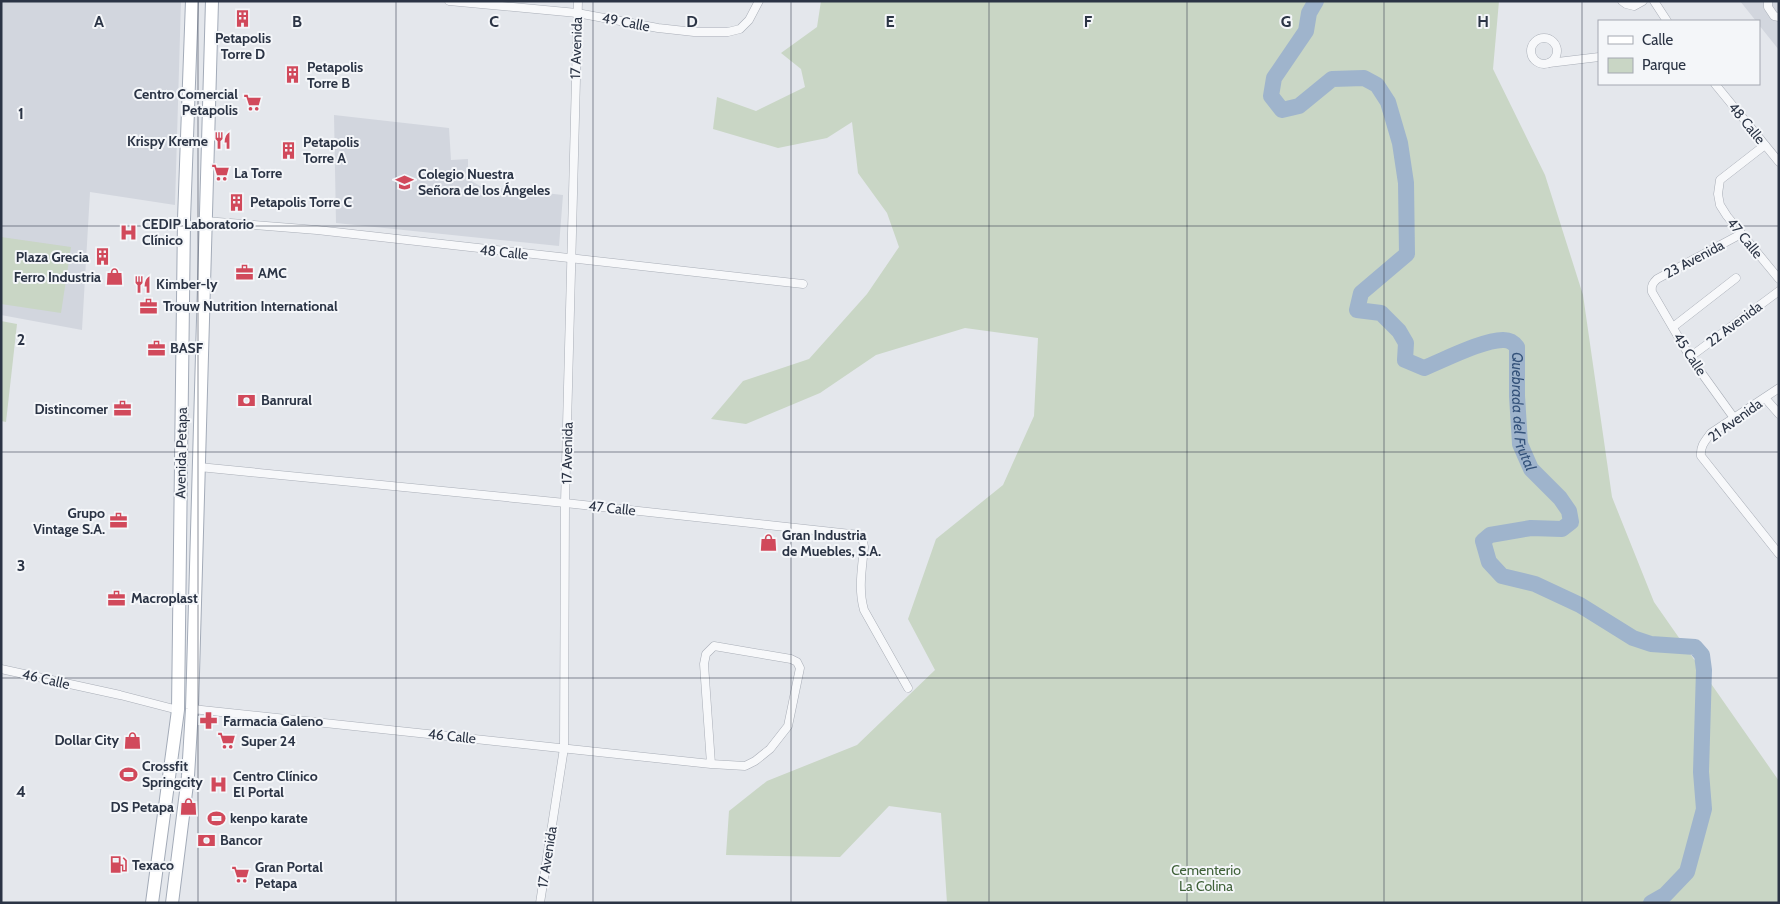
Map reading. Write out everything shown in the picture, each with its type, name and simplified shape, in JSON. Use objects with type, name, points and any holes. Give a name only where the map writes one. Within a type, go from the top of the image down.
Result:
[{"type":"main road","name":"Avenida Petapa","points":[[152,903],[178,710],[184,219],[192,1]]},
{"type":"main road","name":"Avenida Petapa","points":[[172,903],[188,776],[192,709],[212,1]]},
{"type":"main road","points":[[184,219],[205,221]]},
{"type":"main road","points":[[178,710],[184,716],[191,730]]},
{"type":"street","name":"49 Calle","points":[[449,1],[577,13],[658,28],[694,32],[728,32],[740,29],[750,20],[759,1]]},
{"type":"street","name":"17 Avenida","points":[[540,903],[564,748],[565,503],[578,1]]},
{"type":"street","points":[[1622,1],[1634,6],[1643,1]]},
{"type":"street","points":[[1654,1],[1666,20]]},
{"type":"street","points":[[1768,1],[1768,7],[1776,16]]},
{"type":"street","points":[[1549,63],[1598,57]]},
{"type":"street","name":"48 Calle","points":[[1716,85],[1779,162]]},
{"type":"street","name":"47 Calle","points":[[1765,145],[1720,180],[1718,194],[1720,205],[1741,234],[1779,279]]},
{"type":"street","name":"48 Calle","points":[[205,221],[317,230],[803,284]]},
{"type":"street","name":"23 Avenida","points":[[1651,287],[1652,283],[1657,279],[1741,234]]},
{"type":"street","points":[[1673,327],[1736,278]]},
{"type":"street","name":"45 Calle","points":[[1651,287],[1652,292],[1690,357],[1734,418]]},
{"type":"street","name":"22 Avenida","points":[[1690,357],[1779,291]]},
{"type":"street","name":"21 Avenida","points":[[1779,388],[1711,433],[1700,450],[1701,456],[1779,554]]},
{"type":"street","points":[[1766,398],[1779,414]]},
{"type":"street","name":"47 Calle","points":[[199,467],[565,503],[860,535],[864,547],[860,591],[864,610],[908,688]]},
{"type":"street","name":"46 Calle","points":[[192,709],[711,764],[745,766],[770,749],[788,726],[800,668],[797,662],[791,659],[714,646],[706,654],[704,664],[711,764]]},
{"type":"street","name":"46 Calle","points":[[1,669],[120,695],[178,710]]},
{"type":"shaded area","points":[[1,1],[181,1],[175,205],[90,192],[82,330],[1,315]]},
{"type":"shaded area","points":[[1740,1],[1779,1],[1779,50],[1760,26],[1760,20],[1755,20]]},
{"type":"shaded area","name":"Colegio Nuestra Señora de los Ángeles","points":[[334,115],[449,128],[451,160],[468,159],[468,179],[480,186],[563,195],[559,246],[336,223]]},
{"type":"green space","name":"Cementerio La Colina","points":[[821,1],[1499,1],[1493,69],[1545,175],[1583,295],[1612,497],[1654,602],[1779,781],[1779,903],[947,903],[941,813],[889,806],[840,857],[726,855],[729,811],[767,781],[857,745],[935,670],[908,619],[936,539],[1003,485],[1034,416],[1038,338],[965,328],[876,355],[820,393],[746,424],[711,419],[743,381],[809,359],[867,294],[899,247],[887,213],[858,173],[852,122],[827,138],[778,148],[713,129],[717,97],[756,111],[805,87],[801,69],[781,53],[817,27]]},
{"type":"green space","points":[[1,237],[71,247],[61,313],[1,304]]},
{"type":"green space","points":[[1,321],[17,324],[6,422],[1,421]]},
{"type":"waterway","name":"Quebrada del Frutal","points":[[1316,1],[1309,13],[1306,31],[1274,78],[1271,96],[1282,110],[1299,106],[1332,79],[1364,78],[1377,85],[1388,102],[1400,143],[1406,183],[1407,254],[1361,293],[1357,310],[1381,313],[1399,331],[1406,343],[1405,360],[1424,368],[1486,343],[1504,340],[1514,344],[1517,347],[1517,396],[1520,444],[1531,469],[1560,498],[1569,511],[1571,522],[1562,529],[1531,528],[1490,535],[1483,541],[1489,562],[1502,576],[1535,584],[1580,605],[1633,638],[1651,644],[1695,647],[1702,655],[1704,670],[1701,772],[1704,809],[1687,872],[1665,895],[1651,903]]},
{"type":"place","name":"Petapolis Torre D","points":[[243,18]]},
{"type":"place","name":"Petapolis Torre B","points":[[293,75]]},
{"type":"place","name":"Centro Comercial Petapolis","points":[[252,102]]},
{"type":"place","name":"Krispy Kreme","points":[[222,141]]},
{"type":"place","name":"Petapolis Torre A","points":[[289,150]]},
{"type":"place","name":"La Torre","points":[[220,173]]},
{"type":"place","name":"Colegio Nuestra Señora de los Ángeles","points":[[404,182]]},
{"type":"place","name":"Petapolis Torre C","points":[[236,202]]},
{"type":"place","name":"CEDIP Laboratorio Clínico","points":[[128,232]]},
{"type":"place","name":"Plaza Grecia","points":[[103,257]]},
{"type":"place","name":"AMC","points":[[244,273]]},
{"type":"place","name":"Ferro Industria","points":[[115,277]]},
{"type":"place","name":"Kimber-ly","points":[[142,284]]},
{"type":"place","name":"Trouw Nutrition International","points":[[149,306]]},
{"type":"place","name":"BASF","points":[[156,348]]},
{"type":"place","name":"Banrural","points":[[247,400]]},
{"type":"place","name":"Distincomer","points":[[122,409]]},
{"type":"place","name":"Grupo Vintage S.A.","points":[[119,521]]},
{"type":"place","name":"Gran Industria de Muebles, S.A.","points":[[768,543]]},
{"type":"place","name":"Macroplast","points":[[117,598]]},
{"type":"place","name":"Farmacia Galeno","points":[[209,721]]},
{"type":"place","name":"Dollar City","points":[[133,740]]},
{"type":"place","name":"Super 24","points":[[227,741]]},
{"type":"place","name":"Crossfit Springcity","points":[[128,774]]},
{"type":"place","name":"Centro Clínico El Portal","points":[[219,784]]},
{"type":"place","name":"DS Petapa","points":[[188,807]]},
{"type":"place","name":"kenpo karate","points":[[216,818]]},
{"type":"place","name":"Bancor","points":[[206,840]]},
{"type":"place","name":"Texaco","points":[[118,865]]},
{"type":"place","name":"Gran Portal Petapa","points":[[241,875]]}]
